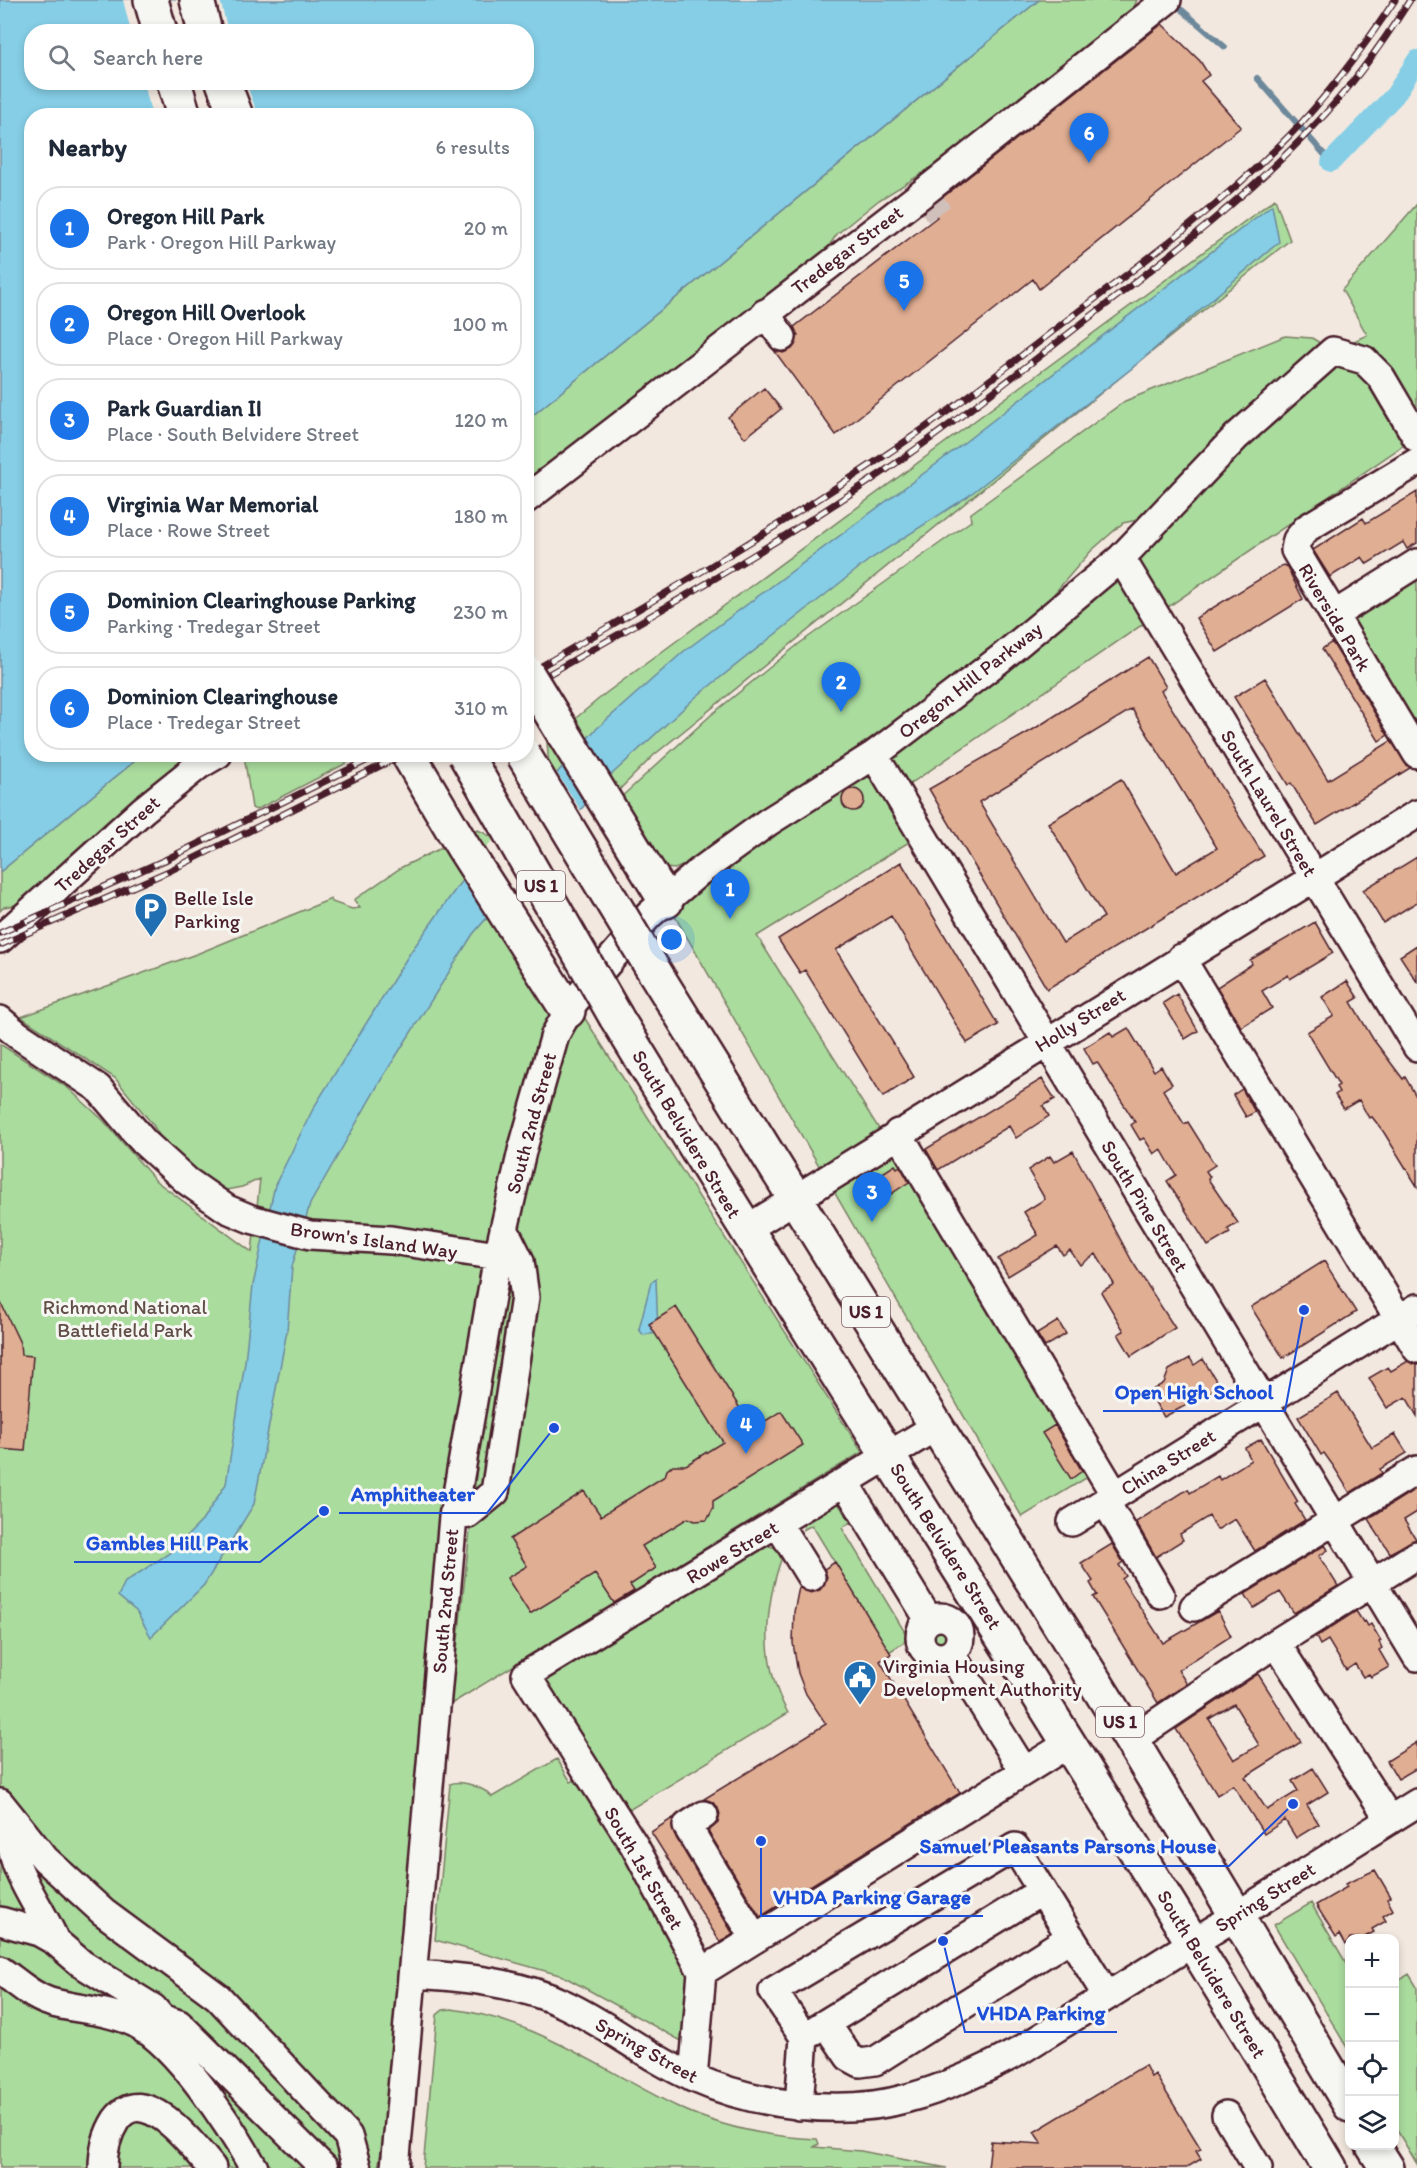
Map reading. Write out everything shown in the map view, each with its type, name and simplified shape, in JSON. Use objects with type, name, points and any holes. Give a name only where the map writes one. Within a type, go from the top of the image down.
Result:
[{"type":"main road","points":[[151,0],[158,24]]},
{"type":"main road","points":[[197,0],[203,24]]},
{"type":"main road","points":[[176,90],[182,108]]},
{"type":"main road","points":[[223,90],[227,108]]},
{"type":"main road","points":[[225,90],[233,108]]},
{"type":"main road","points":[[534,685],[666,901]]},
{"type":"main road","points":[[413,762],[463,847],[568,1011]]},
{"type":"main road","name":"South Belvidere Street","points":[[470,762],[616,1017],[745,1230],[991,1615],[1068,1744],[1194,1942],[1330,2168]]},
{"type":"main road","name":"US 1","points":[[528,762],[654,971],[1131,1740],[1345,2096]]},
{"type":"main road","points":[[1377,2150],[1387,2168]]},
{"type":"street","name":"Tredegar Street","points":[[534,493],[765,313],[927,198],[1167,0]]},
{"type":"street","points":[[765,313],[782,337]]},
{"type":"street","name":"Oregon Hill Parkway","points":[[568,1011],[607,961],[642,922],[699,872],[768,822],[873,755],[1000,658],[1120,558],[1236,436],[1333,351],[1364,360],[1381,377],[1417,438]]},
{"type":"street","name":"Riverside Park","points":[[1417,462],[1307,528],[1297,540],[1295,550],[1417,754]]},
{"type":"street","name":"South Laurel Street","points":[[1120,558],[1417,1047]]},
{"type":"street","points":[[1334,615],[1417,563]]},
{"type":"street","name":"South Pine Street","points":[[873,755],[1417,1657]]},
{"type":"street","name":"Tredegar Street","points":[[0,939],[143,810],[204,762]]},
{"type":"street","name":"Holly Street","points":[[745,1230],[1046,1041],[1417,814]]},
{"type":"street","points":[[1181,958],[1408,1313],[1417,1349]]},
{"type":"street","name":"South 2nd Street","points":[[395,2168],[453,1518],[504,1229],[522,1151],[555,1035],[568,1011]]},
{"type":"street","name":"Brown's Island Way","points":[[0,1020],[18,1035],[49,1053],[98,1088],[144,1142],[209,1199],[251,1219],[310,1235],[391,1240],[498,1256]]},
{"type":"street","points":[[898,1133],[1110,1498],[1160,1594]]},
{"type":"street","points":[[453,1518],[468,1514],[495,1492],[525,1298],[520,1261],[504,1229]]},
{"type":"street","name":"China Street","points":[[1072,1522],[1408,1313]]},
{"type":"street","name":"Rowe Street","points":[[526,1675],[937,1426]]},
{"type":"street","points":[[1194,1607],[1417,1470]]},
{"type":"street","points":[[844,1483],[929,1620],[920,1633],[923,1648],[936,1657],[951,1654],[1024,1771]]},
{"type":"street","points":[[778,1524],[811,1577]]},
{"type":"street","points":[[1131,1740],[1276,1643],[1417,1555]]},
{"type":"street","points":[[1276,1643],[1390,1820]]},
{"type":"street","name":"South 1st Street","points":[[526,1675],[634,1845],[702,1972]]},
{"type":"street","points":[[693,2078],[702,1972],[755,1939],[845,1874],[1068,1744]]},
{"type":"street","name":"Spring Street","points":[[413,1974],[454,1977],[511,1986],[563,2004],[693,2078],[743,2095],[799,2106],[874,2104],[905,2099],[939,2089],[1016,2053],[1417,1803]]},
{"type":"street","points":[[6,1811],[17,1864],[55,1941]]},
{"type":"street","points":[[6,1811],[45,1859],[103,1912],[218,1997],[348,2136],[357,2168]]},
{"type":"street","points":[[704,1815],[687,1826],[755,1939]]},
{"type":"street","points":[[1071,1937],[875,2061],[860,2063],[849,2057],[815,2030],[774,1991],[1016,1847],[1042,1891],[1071,1937],[1107,1996]]},
{"type":"street","points":[[799,2106],[815,2030],[1042,1891]]},
{"type":"street","points":[[0,1921],[39,1932],[55,1941],[82,1964],[153,2008],[154,2025],[231,2131],[254,2168]]},
{"type":"street","points":[[0,1970],[27,1991],[49,2002],[154,2025],[179,2024],[324,2168]]},
{"type":"street","points":[[104,2168],[106,2143],[111,2127],[128,2108],[140,2105],[151,2109],[186,2138],[212,2168]]},
{"type":"street","points":[[1226,2115],[1258,2168]]},
{"type":"green space","points":[[1039,0],[1137,0],[1131,14],[923,173],[879,200],[837,234],[824,253],[534,478],[534,414]]},
{"type":"green space","points":[[1275,199],[1290,240],[654,755],[595,814],[549,767],[547,742],[606,693]]},
{"type":"green space","points":[[1417,204],[1417,436],[897,793],[922,834],[757,936],[1096,1472],[1022,1517],[666,901],[1000,659],[1142,519],[1123,523],[1091,551],[1039,611],[1021,625],[889,725],[694,861],[675,869],[665,868],[619,799],[711,715],[800,643],[971,521],[970,514],[1125,401],[1285,336],[1312,338],[1333,351],[1367,335],[1342,290]]},
{"type":"green space","points":[[1417,573],[1417,738],[1344,617]]},
{"type":"green space","points":[[134,762],[185,762],[22,904],[4,907],[0,911],[0,872]]},
{"type":"green space","points":[[245,762],[349,762],[256,810],[252,808]]},
{"type":"green space","name":"Richmond National Battlefield Park","points":[[478,830],[544,863],[506,914],[568,1011],[469,1421],[413,1974],[378,2168],[0,2168],[0,1044],[68,1088],[103,1120],[156,1181],[252,1252],[260,1179],[242,1187],[226,1190],[206,1179],[165,1145],[153,1125],[115,1078],[21,1017],[199,953],[331,899],[332,902],[352,909],[360,908],[354,900],[402,867]]},
{"type":"green space","points":[[584,1017],[862,1452],[451,1704],[489,1357],[540,1104],[571,1035]]},
{"type":"green space","points":[[837,1502],[851,1522],[842,1528],[909,1639],[889,1652],[812,1525],[803,1530],[806,1518]]},
{"type":"green space","points":[[761,1546],[774,1547],[782,1557],[771,1596],[768,1636],[773,1675],[788,1713],[624,1813],[542,1682],[545,1675]]},
{"type":"green space","points":[[940,1626],[950,1633],[951,1637],[944,1647],[940,1648],[930,1641],[929,1637],[936,1627]]},
{"type":"green space","points":[[557,1759],[571,1782],[578,1779],[643,1884],[684,1965],[691,1986],[685,2043],[563,1976],[435,1940],[450,1784],[472,1785],[484,1790],[492,1797]]},
{"type":"green space","points":[[1311,1903],[1345,1961],[1345,2044],[1274,1925]]},
{"type":"green space","points":[[1409,1974],[1417,1987],[1417,2164],[1399,2134],[1399,1980]]},
{"type":"green space","points":[[451,2009],[511,2023],[540,2035],[676,2106],[710,2120],[745,2130],[817,2139],[819,2144],[814,2147],[861,2151],[947,2168],[423,2168],[437,2015],[443,2010]]},
{"type":"water","points":[[0,0],[1039,0],[534,414],[534,108],[24,108],[24,762],[134,762],[0,872]]},
{"type":"water","points":[[1272,205],[1279,242],[1131,369],[967,497],[869,560],[697,696],[610,776],[473,934],[381,1080],[310,1204],[292,1267],[287,1331],[254,1504],[204,1585],[151,1637],[136,1611],[118,1596],[125,1582],[171,1552],[202,1521],[226,1484],[245,1362],[253,1285],[275,1185],[314,1107],[410,953],[460,883],[594,731],[683,652],[939,462]]},
{"type":"water","points":[[656,1279],[658,1333],[643,1335],[639,1329],[651,1282]]},
{"type":"pier","points":[[123,0],[220,0],[226,24],[129,24]]},
{"type":"pier","points":[[146,90],[249,90],[255,108],[150,108]]},
{"type":"pier","points":[[555,770],[582,812],[511,894],[484,850]]},
{"type":"building","points":[[1162,24],[1200,61],[1209,75],[1201,81],[1241,127],[1039,289],[1033,279],[836,435],[773,349],[783,353],[792,349],[798,336],[794,327],[937,217],[929,208]]},
{"type":"building","points":[[764,388],[781,409],[745,438],[728,417]]},
{"type":"building","points":[[1417,492],[1417,543],[1407,549],[1403,542],[1367,564],[1362,557],[1330,577],[1313,550],[1363,518],[1366,523]]},
{"type":"building","points":[[1283,565],[1287,567],[1303,599],[1217,652],[1196,618]]},
{"type":"building","points":[[1332,642],[1388,735],[1379,741],[1322,649]]},
{"type":"building","points":[[1148,657],[1166,687],[1161,691],[1264,856],[1047,989],[929,789],[1034,729]],"holes":[[[1132,709],[1217,848],[1176,873],[1121,779],[1048,823],[1104,917],[1063,943],[979,802]]]},
{"type":"building","points":[[1265,678],[1328,780],[1391,741],[1410,768],[1317,825],[1291,783],[1288,785],[1234,697]]},
{"type":"building","points":[[853,789],[861,792],[864,800],[861,808],[853,811],[845,808],[842,800],[845,792]]},
{"type":"building","points":[[1417,857],[1417,902],[1383,923],[1363,890]]},
{"type":"building","points":[[901,862],[998,1025],[967,1043],[891,916],[836,950],[914,1077],[883,1097],[805,970],[800,973],[778,939]]},
{"type":"building","points":[[1315,922],[1333,953],[1290,979],[1288,975],[1262,991],[1272,1008],[1241,1027],[1217,987],[1252,964],[1250,960]]},
{"type":"building","points":[[1417,945],[1417,982],[1400,956]]},
{"type":"building","points":[[1347,981],[1358,998],[1351,1002],[1373,1039],[1403,1079],[1405,1077],[1417,1098],[1417,1186],[1383,1131],[1372,1117],[1369,1118],[1359,1100],[1344,1109],[1335,1095],[1339,1092],[1336,1087],[1339,1085],[1307,1032],[1334,1016],[1322,997]]},
{"type":"building","points":[[1177,994],[1198,1031],[1185,1039],[1163,1003]]},
{"type":"building","points":[[1128,1028],[1154,1071],[1161,1066],[1172,1084],[1163,1090],[1184,1124],[1188,1122],[1215,1165],[1206,1171],[1210,1177],[1208,1179],[1238,1223],[1228,1229],[1230,1233],[1208,1246],[1167,1181],[1176,1175],[1161,1149],[1154,1154],[1144,1138],[1140,1140],[1131,1125],[1135,1122],[1097,1062],[1093,1064],[1084,1048],[1110,1032],[1113,1037]]},
{"type":"building","points":[[1042,1079],[1055,1099],[1043,1106],[1049,1116],[1016,1138],[1009,1126],[938,1170],[926,1149]]},
{"type":"building","points":[[1242,1089],[1255,1112],[1246,1117],[1233,1095]]},
{"type":"building","points":[[1073,1151],[1132,1261],[1175,1328],[1131,1356],[1118,1334],[1124,1331],[1101,1292],[1114,1284],[1096,1254],[1080,1265],[1070,1250],[1063,1255],[1057,1246],[1008,1276],[998,1259],[1038,1235],[1024,1212],[1045,1199],[1028,1170],[1050,1156],[1054,1162]]},
{"type":"building","points":[[895,1165],[897,1168],[900,1166],[909,1182],[876,1204],[864,1185]]},
{"type":"building","points":[[1324,1261],[1356,1312],[1283,1358],[1251,1307]]},
{"type":"building","points":[[0,1301],[20,1343],[21,1355],[33,1356],[25,1451],[0,1449]]},
{"type":"building","points":[[676,1307],[753,1429],[781,1411],[803,1445],[713,1501],[713,1509],[707,1520],[695,1521],[688,1518],[642,1546],[656,1568],[630,1585],[634,1591],[614,1603],[595,1574],[530,1614],[507,1578],[527,1566],[510,1539],[584,1491],[601,1516],[665,1476],[667,1470],[673,1465],[686,1465],[723,1442],[649,1324]]},
{"type":"building","points":[[1058,1321],[1066,1334],[1045,1347],[1037,1334]]},
{"type":"building","points":[[1190,1358],[1194,1365],[1203,1359],[1220,1387],[1164,1417],[1149,1392],[1164,1383],[1169,1370]]},
{"type":"building","points":[[1408,1361],[1417,1365],[1417,1416],[1406,1397],[1387,1408],[1369,1378],[1388,1367],[1391,1371]]},
{"type":"building","points":[[1338,1393],[1372,1448],[1395,1434],[1407,1453],[1380,1469],[1382,1473],[1350,1493],[1324,1453],[1321,1455],[1298,1417]]},
{"type":"building","points":[[1055,1425],[1082,1471],[1071,1479],[1042,1433]]},
{"type":"building","points":[[1261,1439],[1298,1502],[1295,1504],[1305,1520],[1255,1551],[1235,1519],[1217,1530],[1209,1516],[1180,1534],[1183,1540],[1156,1557],[1136,1522],[1188,1489],[1190,1493],[1218,1476],[1220,1480],[1251,1460],[1245,1448]]},
{"type":"building","points":[[1417,1488],[1417,1512],[1404,1520],[1416,1539],[1390,1553],[1368,1519]]},
{"type":"building","points":[[1112,1544],[1123,1562],[1119,1565],[1126,1576],[1122,1579],[1163,1643],[1218,1611],[1231,1636],[1178,1670],[1187,1684],[1158,1703],[1093,1597],[1097,1595],[1090,1583],[1093,1581],[1081,1563]]},
{"type":"building","points":[[1325,1545],[1328,1550],[1319,1556],[1338,1586],[1294,1613],[1280,1592],[1254,1608],[1245,1594]]},
{"type":"building","points":[[835,1562],[891,1654],[880,1661],[960,1793],[760,1917],[708,1831],[718,1823],[720,1814],[717,1806],[704,1799],[826,1724],[806,1694],[798,1673],[793,1643],[794,1612],[799,1587],[811,1593],[820,1590],[827,1577],[824,1569]]},
{"type":"building","points":[[1356,1611],[1363,1622],[1365,1621],[1368,1626],[1371,1624],[1381,1641],[1379,1642],[1382,1648],[1379,1650],[1389,1667],[1371,1677],[1369,1674],[1363,1677],[1355,1664],[1346,1670],[1328,1640],[1320,1645],[1316,1637]]},
{"type":"building","points":[[1258,1674],[1301,1742],[1245,1777],[1267,1810],[1298,1791],[1292,1781],[1313,1768],[1328,1792],[1307,1805],[1319,1824],[1296,1838],[1285,1820],[1264,1834],[1233,1785],[1217,1795],[1176,1729]],"holes":[[[1234,1704],[1259,1745],[1234,1760],[1209,1719]]]},
{"type":"building","points":[[1417,1742],[1417,1768],[1398,1779],[1387,1761]]},
{"type":"building","points":[[673,1818],[674,1834],[733,1934],[720,1942],[651,1832]]},
{"type":"building","points":[[1375,1870],[1391,1897],[1387,1899],[1393,1910],[1383,1916],[1386,1921],[1372,1929],[1374,1932],[1370,1934],[1345,1934],[1345,1943],[1340,1934],[1336,1937],[1316,1905],[1347,1887],[1345,1884]]},
{"type":"building","points":[[1145,2065],[1151,2077],[1155,2074],[1201,2149],[1196,2151],[1201,2159],[1186,2168],[988,2168],[991,2141],[1042,2144],[1034,2132]]},
{"type":"waterway","points":[[1182,10],[1225,47]]},
{"type":"waterway","points":[[1331,162],[1395,95],[1417,60]]},
{"type":"waterway","points":[[1257,78],[1331,162]]},
{"type":"tunnel","points":[[932,204],[939,214]]},
{"type":"railway","points":[[534,670],[660,597],[878,460],[978,389],[1158,250],[1239,184],[1289,136],[1345,71],[1395,0]]},
{"type":"railway","points":[[534,682],[753,555],[886,470],[989,395],[1148,272],[1234,202],[1314,126],[1365,65],[1410,0]]},
{"type":"railway","points":[[0,933],[165,860],[364,762]]},
{"type":"railway","points":[[0,945],[169,871],[388,762]]},
{"type":"place","name":"Dominion Clearinghouse","points":[[1089,163]]},
{"type":"place","name":"Dominion Clearinghouse Parking","points":[[904,311]]},
{"type":"place","name":"Oregon Hill Overlook","points":[[841,712]]},
{"type":"place","name":"Oregon Hill Park","points":[[730,919]]},
{"type":"place","name":"Belle Isle Parking","points":[[151,938]]},
{"type":"place","name":"Park Guardian II","points":[[872,1222]]},
{"type":"place","name":"Open High School","points":[[1304,1310]]},
{"type":"place","name":"Amphitheater","points":[[554,1428]]},
{"type":"place","name":"Virginia War Memorial","points":[[746,1454]]},
{"type":"place","name":"Gambles Hill Park","points":[[324,1511]]},
{"type":"place","name":"Virginia Housing Development Authority","points":[[860,1706]]},
{"type":"place","name":"Samuel Pleasants Parsons House","points":[[1293,1804]]},
{"type":"place","name":"VHDA Parking Garage","points":[[761,1841]]},
{"type":"place","name":"VHDA Parking","points":[[943,1941]]}]
